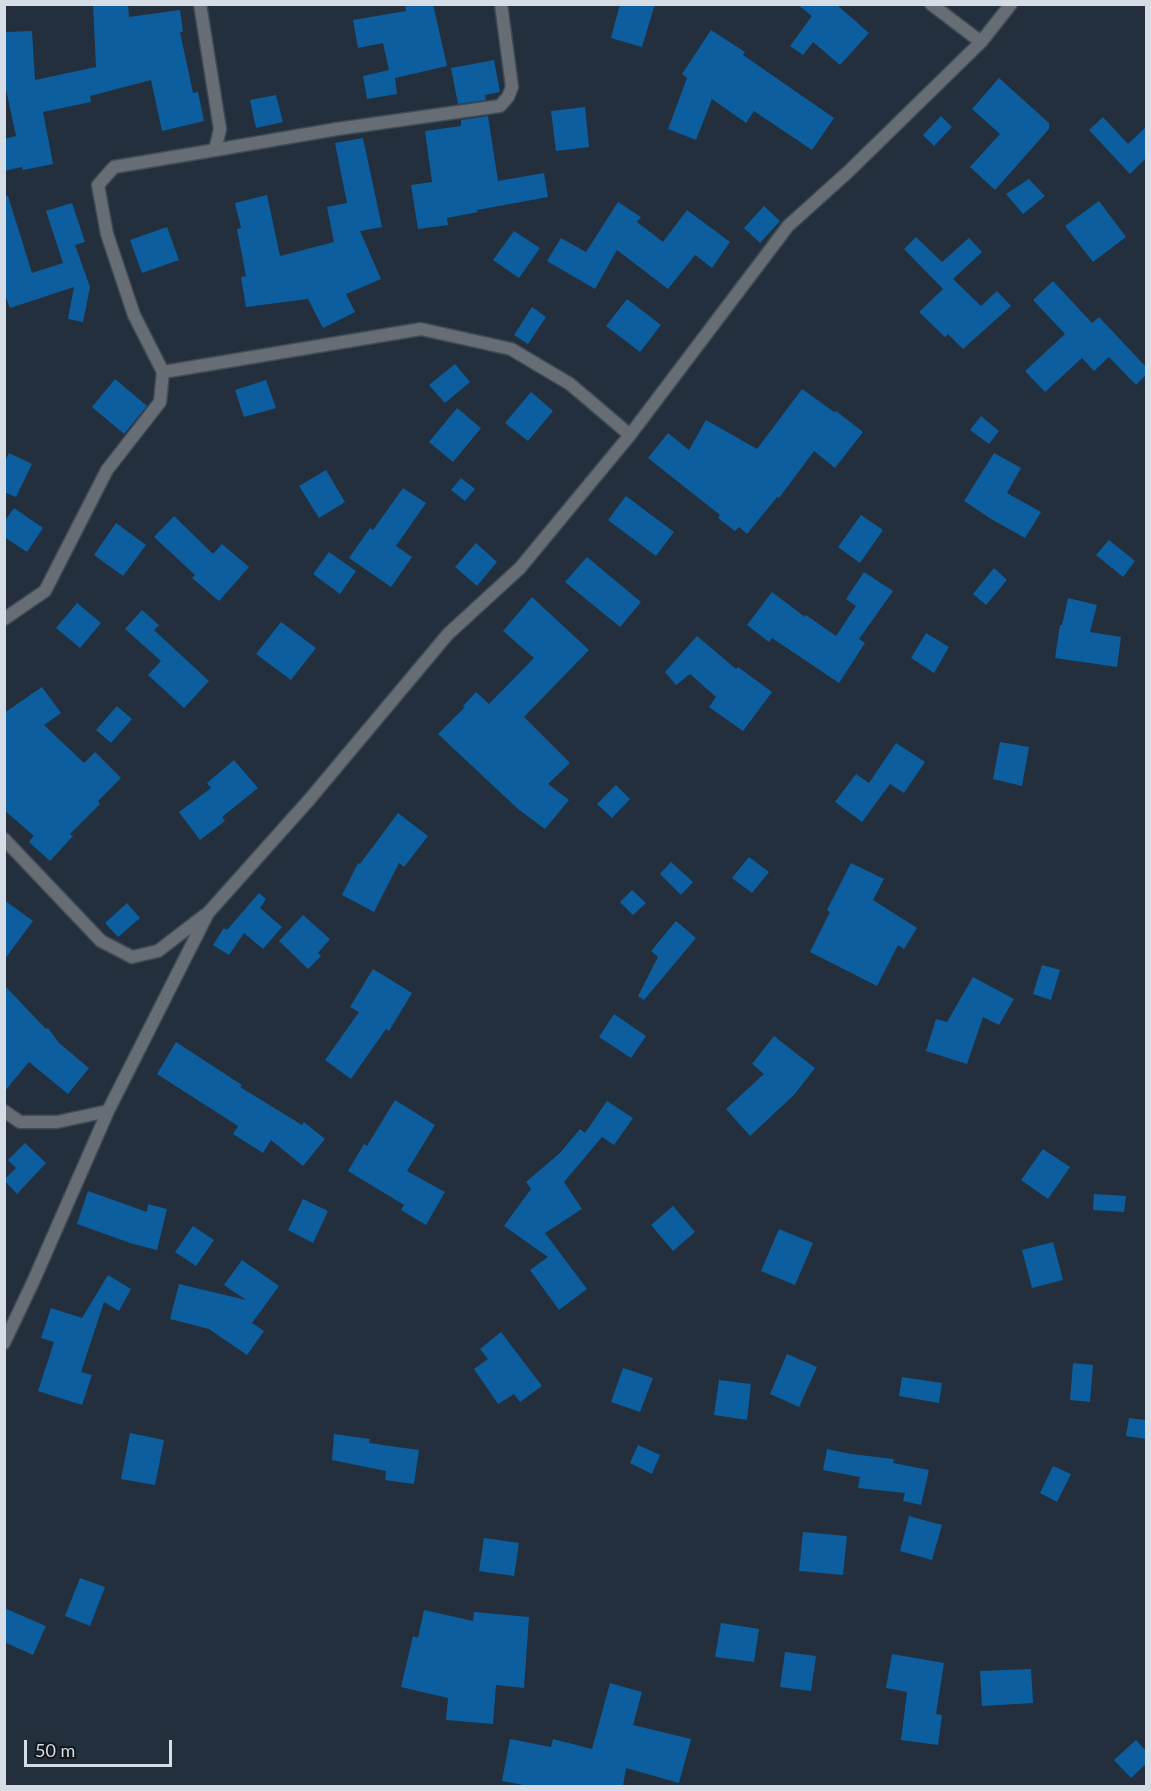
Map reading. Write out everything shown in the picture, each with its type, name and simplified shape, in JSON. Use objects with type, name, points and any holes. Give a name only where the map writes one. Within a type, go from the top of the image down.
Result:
[{"type":"street","points":[[200,4],[220,129],[215,150]]},
{"type":"street","points":[[4,619],[45,591],[107,470],[160,402],[163,372],[134,315],[107,234],[98,185],[114,167],[338,129],[500,106],[508,97],[512,87],[501,4]]},
{"type":"street","points":[[932,4],[981,42]]},
{"type":"street","points":[[4,839],[101,941],[132,957],[158,951],[208,913],[309,800],[448,634],[520,568],[630,435],[788,226],[849,171],[981,42],[1011,4]]},
{"type":"street","points":[[163,372],[421,329],[511,349],[570,384],[630,435]]},
{"type":"street","points":[[4,1343],[108,1111],[208,913]]},
{"type":"street","points":[[4,1111],[20,1122],[57,1122],[108,1111]]},
{"type":"building","points":[[93,4],[128,4],[129,17],[180,10],[183,32],[180,32],[193,93],[198,92],[204,121],[162,131],[151,80],[90,96],[91,102],[43,112],[53,164],[4,171],[4,139],[16,136],[4,80],[4,32],[32,31],[35,80],[96,67]]},
{"type":"building","points":[[405,4],[433,4],[447,66],[395,78],[397,94],[367,99],[363,76],[389,70],[383,43],[358,48],[353,20],[406,11]]},
{"type":"building","points":[[620,4],[655,4],[642,47],[611,38]]},
{"type":"building","points":[[797,4],[836,4],[869,33],[840,65],[813,42],[803,55],[790,46],[812,16]]},
{"type":"building","points":[[711,30],[745,52],[743,55],[834,118],[812,150],[754,111],[746,123],[712,99],[696,140],[668,129],[687,78],[682,74]]},
{"type":"building","points":[[494,60],[500,92],[485,95],[486,100],[458,104],[451,68]]},
{"type":"building","points":[[999,78],[1049,123],[1049,129],[995,190],[970,167],[1000,134],[972,109]]},
{"type":"building","points":[[276,95],[283,122],[256,128],[250,100]]},
{"type":"building","points":[[585,107],[589,147],[556,151],[551,111]]},
{"type":"building","points":[[488,116],[498,181],[544,173],[548,197],[477,210],[478,212],[447,218],[448,225],[418,229],[411,185],[432,182],[425,131],[461,126],[461,120]]},
{"type":"building","points":[[941,116],[952,127],[934,146],[923,135]]},
{"type":"building","points":[[1103,117],[1128,144],[1146,127],[1146,158],[1130,174],[1089,130]]},
{"type":"building","points":[[363,138],[382,227],[360,231],[381,279],[346,294],[355,312],[323,328],[308,299],[246,307],[241,277],[246,276],[237,229],[241,228],[235,203],[267,195],[280,256],[334,242],[327,207],[347,203],[335,143]]},
{"type":"building","points":[[1029,179],[1045,196],[1023,214],[1006,194]]},
{"type":"building","points":[[4,196],[8,196],[32,273],[63,263],[46,211],[72,203],[85,242],[75,245],[90,287],[83,322],[68,319],[74,287],[10,308],[4,293]]},
{"type":"building","points":[[1099,201],[1126,237],[1093,262],[1065,226]]},
{"type":"building","points":[[618,202],[641,217],[637,222],[663,242],[687,210],[730,242],[712,268],[695,255],[668,289],[617,250],[595,289],[547,261],[561,238],[586,252]]},
{"type":"building","points":[[764,206],[780,221],[760,243],[744,228]]},
{"type":"building","points":[[167,227],[179,260],[142,273],[130,240]]},
{"type":"building","points":[[514,231],[540,248],[519,278],[493,260]]},
{"type":"building","points":[[916,237],[942,262],[969,238],[982,252],[953,279],[981,306],[997,291],[1011,306],[963,349],[948,334],[945,337],[919,312],[943,289],[904,249]]},
{"type":"building","points":[[1053,281],[1092,323],[1099,317],[1146,367],[1146,375],[1136,385],[1109,357],[1094,371],[1082,358],[1045,392],[1025,371],[1065,334],[1033,300]]},
{"type":"building","points":[[627,299],[661,325],[640,352],[606,326]]},
{"type":"building","points":[[532,307],[546,317],[528,344],[514,335]]},
{"type":"building","points":[[455,364],[470,382],[445,403],[429,385]]},
{"type":"building","points":[[115,379],[147,406],[124,434],[92,407]]},
{"type":"building","points":[[266,380],[276,408],[244,417],[235,390]]},
{"type":"building","points":[[802,389],[863,432],[835,468],[814,451],[779,498],[777,497],[747,534],[739,527],[735,531],[718,518],[720,515],[648,458],[668,433],[689,450],[706,420],[757,449]]},
{"type":"building","points":[[531,392],[553,411],[528,441],[505,423]]},
{"type":"building","points":[[457,408],[481,428],[453,462],[429,442]]},
{"type":"building","points":[[981,416],[999,431],[989,444],[970,430]]},
{"type":"building","points":[[9,453],[32,464],[16,497],[4,492],[4,463]]},
{"type":"building","points":[[994,453],[1021,468],[1007,493],[1041,512],[1025,538],[964,501]]},
{"type":"building","points":[[326,470],[345,502],[319,518],[299,486]]},
{"type":"building","points":[[461,478],[475,489],[465,501],[451,490]]},
{"type":"building","points":[[403,488],[426,503],[396,546],[412,557],[391,587],[349,558],[370,528],[373,530]]},
{"type":"building","points":[[626,496],[674,532],[656,556],[608,520]]},
{"type":"building","points":[[14,508],[43,528],[27,552],[4,537],[4,522]]},
{"type":"building","points":[[861,515],[883,530],[860,563],[838,547]]},
{"type":"building","points":[[174,516],[213,554],[222,544],[249,567],[219,601],[192,578],[195,575],[154,537]]},
{"type":"building","points":[[116,523],[146,545],[123,576],[94,555]]},
{"type":"building","points":[[1109,540],[1135,561],[1123,577],[1096,555]]},
{"type":"building","points":[[476,543],[497,562],[477,586],[455,567]]},
{"type":"building","points":[[329,552],[356,571],[340,594],[313,574]]},
{"type":"building","points":[[587,557],[641,602],[620,627],[565,582]]},
{"type":"building","points":[[994,568],[1007,580],[986,605],[973,594]]},
{"type":"building","points":[[864,572],[893,591],[859,639],[865,643],[839,683],[772,638],[769,642],[747,625],[772,592],[805,617],[806,615],[836,636],[856,606],[846,599]]},
{"type":"building","points":[[532,597],[589,650],[524,717],[570,763],[548,784],[569,800],[545,829],[518,809],[438,734],[465,707],[463,706],[476,692],[489,704],[534,658],[503,631]]},
{"type":"building","points":[[1068,598],[1097,605],[1090,632],[1121,637],[1117,667],[1055,658],[1060,625],[1062,625]]},
{"type":"building","points":[[77,603],[101,623],[80,648],[56,628]]},
{"type":"building","points":[[142,610],[159,625],[154,630],[209,681],[184,708],[148,675],[161,661],[125,629]]},
{"type":"building","points":[[281,622],[316,648],[291,680],[256,654]]},
{"type":"building","points":[[926,633],[949,647],[934,673],[911,658]]},
{"type":"building","points":[[697,636],[736,669],[738,667],[772,692],[743,731],[709,707],[716,697],[690,674],[676,685],[665,672]]},
{"type":"building","points":[[42,687],[61,713],[44,725],[84,763],[95,752],[121,778],[98,801],[100,804],[70,834],[73,836],[50,861],[29,842],[34,836],[4,810],[4,713]]},
{"type":"building","points":[[117,706],[132,719],[111,743],[96,730]]},
{"type":"building","points":[[1000,742],[1029,747],[1022,786],[993,779]]},
{"type":"building","points":[[896,743],[925,762],[904,793],[890,784],[862,822],[835,802],[856,774],[869,783]]},
{"type":"building","points":[[234,760],[258,788],[222,817],[225,821],[200,840],[179,812],[211,788],[207,783]]},
{"type":"building","points":[[616,785],[630,799],[612,818],[597,804]]},
{"type":"building","points":[[398,813],[428,836],[404,867],[399,863],[374,912],[342,895],[358,863],[360,864]]},
{"type":"building","points":[[749,857],[769,872],[752,893],[732,878]]},
{"type":"building","points":[[671,862],[693,882],[681,895],[660,874]]},
{"type":"building","points":[[851,863],[884,879],[873,900],[917,928],[904,949],[898,945],[877,986],[810,952],[830,912],[827,910]]},
{"type":"building","points":[[632,890],[646,903],[633,915],[620,902]]},
{"type":"building","points":[[259,893],[266,899],[260,908],[282,927],[263,949],[244,933],[229,955],[213,945],[224,928],[227,930]]},
{"type":"building","points":[[4,900],[33,921],[4,960]]},
{"type":"building","points":[[127,903],[140,918],[118,937],[105,923]]},
{"type":"building","points":[[303,915],[330,939],[318,953],[321,956],[308,969],[279,941]]},
{"type":"building","points":[[676,921],[696,938],[644,1000],[638,996],[658,957],[651,951]]},
{"type":"building","points":[[1042,965],[1060,970],[1051,1000],[1033,994]]},
{"type":"building","points":[[373,969],[412,993],[389,1031],[386,1029],[351,1079],[325,1060],[359,1012],[350,1007]]},
{"type":"building","points":[[973,977],[1014,999],[999,1025],[983,1017],[967,1064],[926,1051],[936,1019],[947,1022]]},
{"type":"building","points":[[4,985],[46,1029],[48,1028],[59,1043],[89,1068],[68,1094],[29,1062],[4,1092]]},
{"type":"building","points":[[614,1014],[646,1036],[631,1058],[599,1037]]},
{"type":"building","points":[[774,1036],[815,1068],[794,1095],[750,1136],[726,1109],[764,1074],[752,1064]]},
{"type":"building","points":[[176,1042],[242,1085],[240,1087],[302,1125],[304,1122],[325,1139],[303,1166],[271,1140],[263,1153],[233,1134],[238,1126],[157,1074]]},
{"type":"building","points":[[395,1100],[435,1125],[407,1171],[445,1192],[426,1225],[401,1210],[404,1205],[348,1171],[364,1144],[367,1146]]},
{"type":"building","points":[[607,1101],[633,1118],[614,1145],[602,1137],[564,1182],[582,1209],[545,1233],[587,1289],[559,1310],[530,1270],[548,1257],[504,1226],[531,1189],[526,1182],[560,1153],[580,1129],[585,1133]]},
{"type":"building","points":[[25,1143],[46,1163],[17,1194],[4,1180],[16,1168],[8,1160]]},
{"type":"building","points":[[1043,1149],[1070,1167],[1048,1199],[1021,1180]]},
{"type":"building","points":[[88,1191],[147,1212],[148,1204],[167,1209],[157,1250],[77,1224]]},
{"type":"building","points":[[1094,1194],[1126,1196],[1124,1212],[1093,1210]]},
{"type":"building","points":[[303,1199],[328,1211],[313,1243],[288,1230]]},
{"type":"building","points":[[673,1206],[695,1232],[673,1251],[651,1225]]},
{"type":"building","points":[[193,1226],[214,1240],[196,1266],[175,1252]]},
{"type":"building","points":[[779,1229],[813,1243],[795,1285],[761,1271]]},
{"type":"building","points":[[1053,1242],[1063,1280],[1032,1288],[1022,1250]]},
{"type":"building","points":[[242,1260],[279,1286],[252,1323],[264,1331],[247,1355],[209,1329],[170,1319],[179,1284],[246,1300],[224,1285]]},
{"type":"building","points":[[108,1275],[131,1289],[119,1311],[104,1302],[81,1372],[92,1375],[82,1405],[38,1391],[54,1342],[41,1338],[51,1308],[82,1318]]},
{"type":"building","points":[[501,1332],[542,1386],[520,1402],[514,1394],[498,1404],[474,1369],[488,1359],[480,1349]]},
{"type":"building","points":[[787,1354],[817,1367],[799,1407],[770,1394]]},
{"type":"building","points":[[1073,1363],[1093,1365],[1090,1402],[1070,1400]]},
{"type":"building","points":[[623,1368],[653,1378],[640,1412],[611,1402]]},
{"type":"building","points":[[902,1377],[942,1383],[939,1403],[899,1396]]},
{"type":"building","points":[[719,1380],[751,1384],[747,1420],[714,1415]]},
{"type":"building","points":[[1129,1418],[1146,1420],[1146,1439],[1126,1436]]},
{"type":"building","points":[[130,1433],[164,1440],[155,1485],[121,1479]]},
{"type":"building","points":[[334,1434],[370,1439],[369,1443],[419,1450],[414,1484],[385,1480],[386,1471],[332,1460]]},
{"type":"building","points":[[638,1445],[660,1455],[652,1474],[630,1463]]},
{"type":"building","points":[[827,1449],[894,1459],[893,1463],[929,1470],[921,1505],[903,1501],[905,1493],[858,1488],[860,1477],[823,1470]]},
{"type":"building","points":[[1053,1466],[1071,1474],[1057,1502],[1040,1493]]},
{"type":"building","points":[[909,1516],[942,1525],[932,1560],[900,1551]]},
{"type":"building","points":[[803,1532],[847,1536],[843,1575],[799,1571]]},
{"type":"building","points":[[484,1538],[519,1543],[514,1576],[479,1571]]},
{"type":"building","points":[[80,1578],[105,1587],[90,1626],[65,1616]]},
{"type":"building","points":[[4,1608],[46,1626],[33,1655],[4,1642]]},
{"type":"building","points":[[424,1610],[473,1621],[474,1612],[529,1617],[524,1688],[496,1685],[493,1724],[446,1720],[448,1698],[401,1687],[413,1636],[418,1638]]},
{"type":"building","points":[[721,1623],[759,1629],[754,1662],[715,1657]]},
{"type":"building","points":[[785,1652],[816,1656],[811,1691],[780,1687]]},
{"type":"building","points":[[892,1654],[944,1663],[936,1714],[942,1715],[938,1745],[901,1740],[907,1692],[886,1688]]},
{"type":"building","points":[[1031,1669],[1033,1703],[982,1706],[980,1671]]},
{"type":"building","points":[[610,1683],[642,1692],[633,1725],[691,1739],[679,1783],[626,1768],[623,1786],[529,1786],[502,1781],[510,1739],[551,1747],[553,1739],[592,1749]]},
{"type":"building","points":[[1136,1740],[1146,1751],[1146,1764],[1131,1778],[1114,1760]]}]
